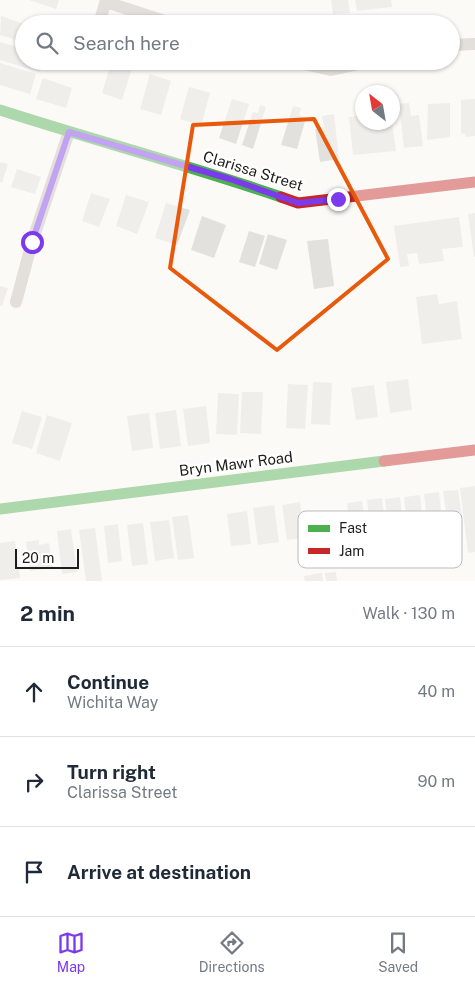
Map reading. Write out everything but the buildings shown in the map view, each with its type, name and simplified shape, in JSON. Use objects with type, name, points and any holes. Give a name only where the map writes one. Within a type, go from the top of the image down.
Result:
[{"type":"street","name":"Clarissa Street","points":[[0,110],[230,179],[298,203],[475,182]]},
{"type":"street","name":"Bryn Mawr Road","points":[[0,509],[475,450]]},
{"type":"lane","points":[[102,15],[106,1],[147,15]]},
{"type":"lane","points":[[460,45],[475,44]]},
{"type":"lane","points":[[16,302],[32,242],[69,132]]},
{"type":"highlighted area","points":[[314,119],[388,259],[277,350],[170,268],[193,125]]},
{"type":"traffic: fast","points":[[0,110],[281,197]]},
{"type":"traffic: fast","points":[[0,509],[384,461]]},
{"type":"traffic: jam","points":[[281,197],[298,203],[475,182]]},
{"type":"traffic: jam","points":[[384,461],[475,450]]},
{"type":"route","points":[[32,242],[69,132],[230,179],[298,203],[338,199]]}]
